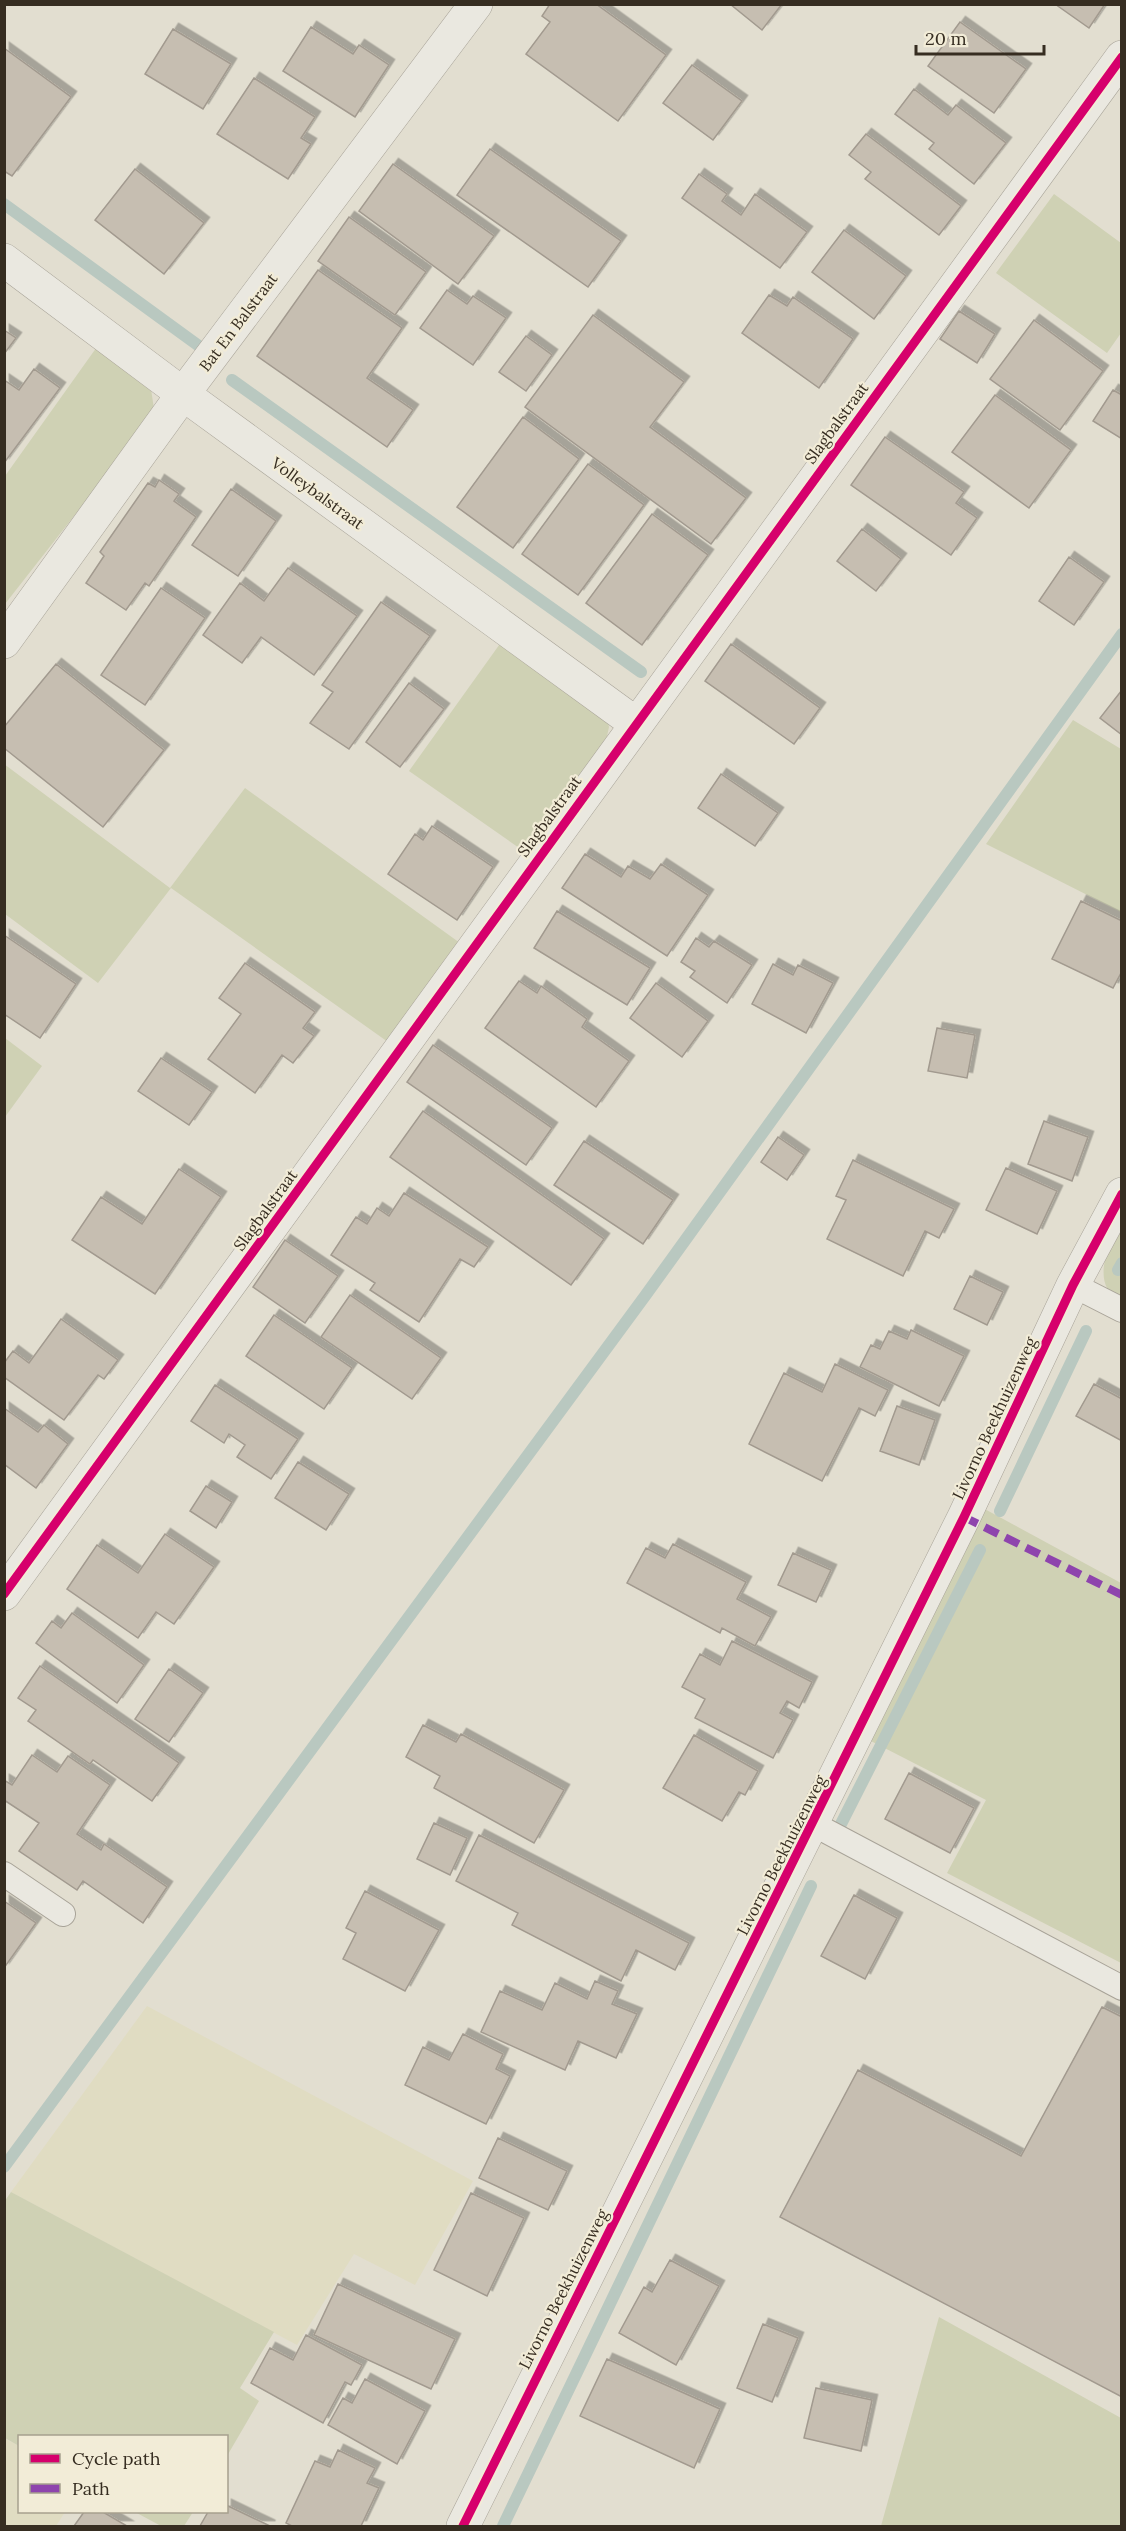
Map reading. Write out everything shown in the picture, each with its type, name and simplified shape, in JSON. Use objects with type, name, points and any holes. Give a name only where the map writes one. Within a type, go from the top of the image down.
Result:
[{"type":"street","name":"Bat En Balstraat","points":[[4,642],[183,394],[476,4]]},
{"type":"street","name":"Slagbalstraat","points":[[4,1594],[635,723],[1122,57]]},
{"type":"street","name":"Volleybalstraat","points":[[4,260],[183,394],[635,723]]},
{"type":"street","name":"Livorno Beekhuizenweg","points":[[463,2526],[964,1517],[1073,1285],[1122,1194]]},
{"type":"lane","points":[[1073,1285],[1122,1310]]},
{"type":"lane","points":[[813,1824],[1122,1988]]},
{"type":"lane","points":[[4,1874],[63,1914]]},
{"type":"shaded area","points":[[147,2006],[473,2181],[415,2285],[354,2254],[297,2345],[11,2192]]},
{"type":"shaded area","points":[[4,2438],[18,2445],[18,2513],[64,2513],[56,2526],[5,2526]]},
{"type":"green space","points":[[1054,194],[1121,243],[1121,333],[1107,353],[996,273]]},
{"type":"green space","points":[[99,344],[151,389],[154,409],[146,424],[5,604],[5,476]]},
{"type":"green space","points":[[502,641],[606,715],[609,727],[606,741],[525,852],[409,771]]},
{"type":"green space","points":[[1073,720],[1121,749],[1121,912],[986,844]]},
{"type":"green space","points":[[4,764],[170,888],[245,788],[460,943],[388,1042],[171,888],[98,983],[5,914]]},
{"type":"green space","points":[[5,1038],[42,1066],[5,1117]]},
{"type":"green space","points":[[1121,1220],[1121,1300],[1111,1293],[1106,1285],[1104,1263]]},
{"type":"green space","points":[[981,1507],[1121,1583],[1121,1963],[947,1873],[986,1800],[867,1739]]},
{"type":"green space","points":[[11,2192],[274,2332],[240,2388],[259,2401],[228,2454],[228,2435],[18,2435],[18,2445],[5,2438],[4,2202]]},
{"type":"green space","points":[[939,2317],[1121,2418],[1121,2526],[881,2526]]},
{"type":"green space","points":[[137,2513],[192,2513],[184,2526],[161,2526]]},
{"type":"building","points":[[550,4],[596,4],[666,55],[618,121],[526,54],[550,22],[542,16]]},
{"type":"building","points":[[730,4],[782,4],[762,30]]},
{"type":"building","points":[[1055,4],[1105,4],[1089,28]]},
{"type":"building","points":[[960,22],[1026,69],[994,113],[928,66]]},
{"type":"building","points":[[311,27],[353,54],[359,45],[389,65],[355,117],[283,71]]},
{"type":"building","points":[[173,29],[231,64],[203,109],[145,74]]},
{"type":"building","points":[[4,48],[71,97],[12,176],[4,171]]},
{"type":"building","points":[[692,65],[742,101],[713,140],[663,103]]},
{"type":"building","points":[[254,78],[315,117],[301,138],[311,144],[288,179],[217,134]]},
{"type":"building","points":[[914,89],[948,115],[956,105],[1006,143],[974,184],[929,149],[934,143],[895,114]]},
{"type":"building","points":[[866,134],[961,206],[939,235],[865,179],[871,172],[849,155]]},
{"type":"building","points":[[490,149],[621,241],[588,287],[457,195]]},
{"type":"building","points":[[393,164],[494,236],[458,284],[359,211]]},
{"type":"building","points":[[135,169],[204,223],[164,274],[95,220]]},
{"type":"building","points":[[699,174],[727,194],[722,201],[741,215],[755,194],[807,232],[780,268],[682,198]]},
{"type":"building","points":[[349,217],[426,272],[395,315],[318,261]]},
{"type":"building","points":[[844,230],[906,276],[874,319],[812,272]]},
{"type":"building","points":[[318,270],[402,328],[367,378],[413,410],[387,447],[257,356]]},
{"type":"building","points":[[447,290],[467,304],[473,296],[506,318],[473,365],[420,328]]},
{"type":"building","points":[[769,295],[787,306],[793,297],[853,339],[819,388],[742,333]]},
{"type":"building","points":[[959,311],[995,334],[977,363],[940,339]]},
{"type":"building","points":[[593,315],[684,382],[650,427],[746,498],[711,544],[525,407]]},
{"type":"building","points":[[1034,320],[1103,371],[1060,430],[990,379]]},
{"type":"building","points":[[4,330],[16,338],[4,354]]},
{"type":"building","points":[[526,336],[552,355],[526,391],[499,372]]},
{"type":"building","points":[[34,369],[60,388],[4,463],[4,380],[19,390]]},
{"type":"building","points":[[1113,390],[1122,395],[1122,439],[1093,421]]},
{"type":"building","points":[[995,395],[1071,450],[1029,508],[952,452]]},
{"type":"building","points":[[523,417],[579,459],[513,548],[457,507]]},
{"type":"building","points":[[885,437],[964,492],[956,503],[977,518],[951,555],[851,485]]},
{"type":"building","points":[[588,464],[644,505],[578,595],[522,554]]},
{"type":"building","points":[[159,480],[179,494],[174,501],[196,517],[149,586],[145,583],[126,610],[86,583],[104,556],[100,552],[148,483],[155,487]]},
{"type":"building","points":[[231,489],[276,521],[238,576],[192,545]]},
{"type":"building","points":[[652,514],[708,555],[642,645],[586,603]]},
{"type":"building","points":[[862,529],[901,559],[876,591],[837,561]]},
{"type":"building","points":[[1069,557],[1104,582],[1074,625],[1039,601]]},
{"type":"building","points":[[288,568],[357,616],[314,675],[261,637],[242,663],[203,635],[240,583],[264,601]]},
{"type":"building","points":[[161,588],[205,618],[145,705],[101,675]]},
{"type":"building","points":[[381,602],[430,636],[349,749],[310,723],[333,692],[322,685]]},
{"type":"building","points":[[731,644],[820,708],[794,744],[705,681]]},
{"type":"building","points":[[56,664],[164,750],[103,827],[4,748],[4,727]]},
{"type":"building","points":[[409,683],[444,709],[400,767],[366,742]]},
{"type":"building","points":[[1122,690],[1122,735],[1100,718]]},
{"type":"building","points":[[721,774],[778,813],[755,846],[698,808]]},
{"type":"building","points":[[432,826],[493,867],[457,920],[388,874],[415,834],[423,840]]},
{"type":"building","points":[[585,854],[621,877],[628,866],[650,879],[661,864],[708,895],[667,956],[562,888]]},
{"type":"building","points":[[1081,901],[1122,921],[1122,971],[1113,988],[1052,959]]},
{"type":"building","points":[[557,911],[650,968],[627,1005],[534,948]]},
{"type":"building","points":[[4,935],[76,984],[40,1038],[4,1014]]},
{"type":"building","points":[[696,938],[709,947],[714,941],[752,965],[727,1003],[690,977],[695,971],[681,962]]},
{"type":"building","points":[[245,963],[315,1012],[303,1028],[314,1036],[293,1063],[282,1055],[255,1093],[208,1059],[241,1014],[219,998]]},
{"type":"building","points":[[773,964],[793,975],[798,965],[833,983],[806,1033],[752,1004]]},
{"type":"building","points":[[519,981],[537,993],[541,986],[587,1019],[582,1027],[629,1061],[596,1107],[485,1028]]},
{"type":"building","points":[[656,983],[708,1021],[682,1057],[630,1018]]},
{"type":"building","points":[[937,1028],[975,1035],[967,1078],[928,1071]]},
{"type":"building","points":[[433,1045],[552,1128],[526,1165],[407,1082]]},
{"type":"building","points":[[161,1058],[212,1092],[189,1125],[138,1091]]},
{"type":"building","points":[[423,1111],[604,1239],[571,1285],[390,1157]]},
{"type":"building","points":[[1044,1121],[1088,1137],[1072,1181],[1028,1164]]},
{"type":"building","points":[[778,1137],[804,1155],[787,1180],[761,1162]]},
{"type":"building","points":[[584,1141],[673,1200],[643,1244],[554,1185]]},
{"type":"building","points":[[853,1160],[954,1209],[939,1238],[925,1231],[903,1276],[827,1239],[846,1200],[836,1196]]},
{"type":"building","points":[[1006,1168],[1057,1191],[1037,1234],[986,1210]]},
{"type":"building","points":[[179,1169],[221,1197],[155,1294],[72,1240],[101,1197],[142,1224]]},
{"type":"building","points":[[404,1193],[488,1247],[474,1267],[460,1259],[419,1322],[370,1290],[375,1283],[331,1255],[356,1217],[367,1224],[377,1208],[389,1216]]},
{"type":"building","points":[[285,1240],[338,1276],[305,1323],[253,1287]]},
{"type":"building","points":[[970,1276],[1003,1292],[987,1325],[954,1309]]},
{"type":"building","points":[[350,1295],[441,1358],[412,1399],[321,1337]]},
{"type":"building","points":[[274,1315],[352,1368],[324,1409],[246,1356]]},
{"type":"building","points":[[61,1319],[118,1360],[104,1379],[98,1375],[64,1420],[4,1377],[4,1363],[13,1351],[29,1363]]},
{"type":"building","points":[[911,1330],[964,1356],[939,1406],[860,1367],[871,1345],[880,1349],[889,1331],[907,1339]]},
{"type":"building","points":[[835,1364],[888,1390],[875,1416],[859,1408],[822,1481],[749,1444],[784,1373],[822,1392]]},
{"type":"building","points":[[1094,1384],[1122,1399],[1122,1441],[1076,1416]]},
{"type":"building","points":[[215,1385],[298,1439],[271,1479],[237,1457],[245,1445],[229,1434],[224,1443],[191,1421]]},
{"type":"building","points":[[897,1406],[935,1420],[919,1465],[880,1451]]},
{"type":"building","points":[[4,1408],[38,1432],[44,1425],[68,1444],[36,1488],[4,1464]]},
{"type":"building","points":[[298,1462],[349,1494],[326,1530],[275,1498]]},
{"type":"building","points":[[206,1486],[232,1502],[216,1528],[190,1511]]},
{"type":"building","points":[[165,1534],[214,1567],[174,1624],[156,1612],[138,1638],[67,1589],[97,1545],[138,1573]]},
{"type":"building","points":[[673,1544],[746,1582],[737,1599],[771,1617],[755,1646],[722,1628],[720,1633],[627,1583],[646,1548],[665,1558]]},
{"type":"building","points":[[793,1553],[831,1570],[816,1602],[778,1585]]},
{"type":"building","points":[[72,1613],[144,1665],[117,1703],[36,1643],[52,1621],[61,1628]]},
{"type":"building","points":[[732,1641],[812,1682],[799,1708],[787,1701],[780,1713],[793,1720],[773,1758],[695,1718],[705,1699],[682,1687],[700,1654],[720,1665]]},
{"type":"building","points":[[40,1666],[179,1763],[152,1801],[93,1760],[90,1764],[28,1721],[36,1710],[18,1698]]},
{"type":"building","points":[[169,1669],[203,1693],[169,1742],[135,1719]]},
{"type":"building","points":[[423,1725],[456,1742],[461,1734],[564,1790],[534,1843],[434,1788],[440,1776],[406,1757]]},
{"type":"building","points":[[694,1735],[758,1771],[745,1795],[739,1792],[722,1821],[663,1788]]},
{"type":"building","points":[[32,1755],[57,1772],[68,1756],[110,1785],[77,1834],[101,1850],[104,1844],[167,1887],[143,1923],[83,1881],[77,1890],[19,1851],[39,1823],[4,1800],[4,1780],[12,1785]]},
{"type":"building","points":[[909,1773],[974,1808],[950,1853],[885,1819]]},
{"type":"building","points":[[434,1823],[467,1838],[450,1875],[417,1859]]},
{"type":"building","points":[[479,1835],[689,1943],[675,1970],[636,1950],[621,1981],[512,1925],[518,1913],[456,1881]]},
{"type":"building","points":[[365,1891],[439,1930],[405,1991],[343,1959],[356,1933],[346,1928]]},
{"type":"building","points":[[854,1895],[897,1918],[865,1979],[821,1956]]},
{"type":"building","points":[[4,1901],[36,1923],[4,1968]]},
{"type":"building","points":[[595,1981],[618,1991],[612,2004],[637,2014],[616,2058],[578,2041],[565,2070],[481,2032],[500,1991],[542,2010],[555,1983],[587,1999]]},
{"type":"building","points":[[1102,2007],[1122,2017],[1122,2397],[780,2217],[858,2070],[1021,2156]]},
{"type":"building","points":[[463,2034],[503,2054],[496,2069],[510,2076],[486,2124],[405,2085],[423,2047],[449,2060]]},
{"type":"building","points":[[498,2138],[567,2171],[548,2210],[479,2178]]},
{"type":"building","points":[[471,2193],[524,2218],[487,2296],[434,2270]]},
{"type":"building","points":[[670,2260],[719,2286],[676,2365],[619,2333],[644,2287],[652,2292]]},
{"type":"building","points":[[338,2284],[455,2339],[431,2389],[314,2335]]},
{"type":"building","points":[[763,2324],[798,2338],[772,2402],[737,2388]]},
{"type":"building","points":[[306,2335],[362,2365],[351,2385],[345,2382],[323,2423],[251,2383],[270,2348],[293,2360]]},
{"type":"building","points":[[607,2359],[720,2409],[694,2468],[580,2416]]},
{"type":"building","points":[[365,2379],[425,2411],[397,2464],[328,2425],[343,2398],[352,2403]]},
{"type":"building","points":[[816,2388],[872,2400],[861,2451],[804,2438]]},
{"type":"building","points":[[338,2450],[375,2468],[367,2483],[379,2488],[361,2526],[292,2526],[286,2523],[315,2461],[330,2467]]},
{"type":"building","points":[[228,2506],[270,2526],[200,2526],[207,2513],[228,2513]]},
{"type":"building","points":[[83,2513],[105,2513],[127,2526],[74,2526]]},
{"type":"waterway","points":[[4,204],[199,346]]},
{"type":"waterway","points":[[232,380],[641,672]]},
{"type":"waterway","points":[[4,2167],[645,1296],[1122,634]]},
{"type":"waterway","points":[[1118,1270],[1122,1263]]},
{"type":"waterway","points":[[1000,1511],[1086,1331]]},
{"type":"waterway","points":[[841,1824],[980,1550]]},
{"type":"waterway","points":[[503,2526],[811,1886]]},
{"type":"marked path","points":[[964,1517],[1122,1595]]},
{"type":"cycle path","points":[[4,1594],[1122,57]]},
{"type":"cycle path","points":[[463,2526],[964,1517],[1073,1285],[1122,1194]]}]
